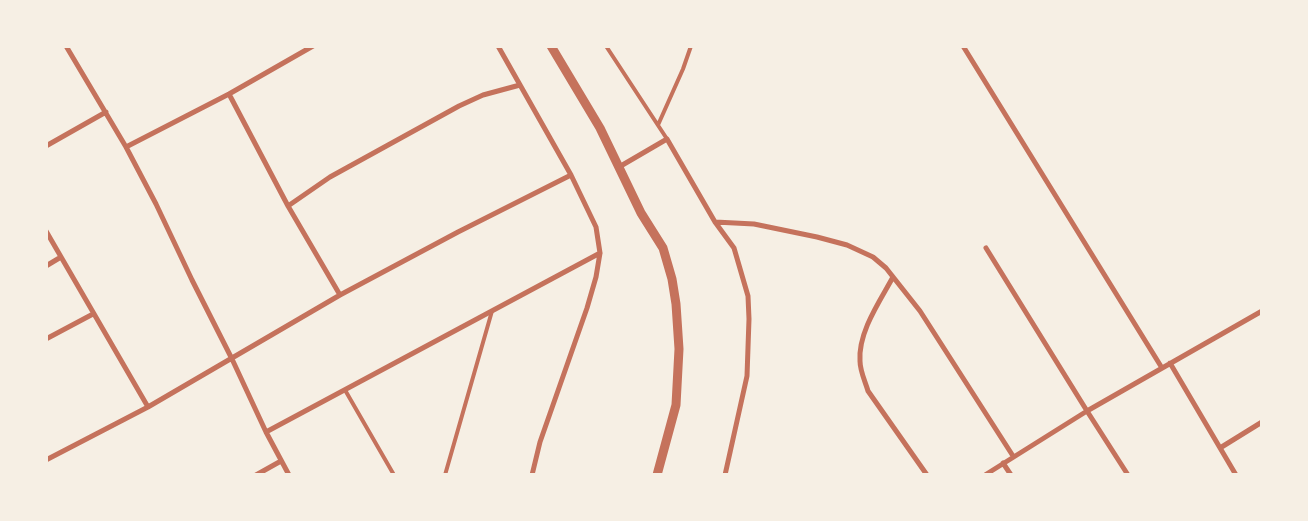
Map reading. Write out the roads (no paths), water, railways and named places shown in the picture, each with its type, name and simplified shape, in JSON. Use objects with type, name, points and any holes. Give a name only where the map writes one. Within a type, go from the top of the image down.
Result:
[{"type":"street","points":[[66,46],[126,147],[156,204],[266,432],[289,475]]},
{"type":"street","points":[[126,147],[229,94],[313,46]]},
{"type":"street","points":[[498,46],[572,175],[596,227],[600,253],[588,308],[540,442],[532,475]]},
{"type":"street","points":[[552,46],[600,128],[641,213],[663,248],[672,279],[679,349],[676,405],[657,475]]},
{"type":"street","points":[[963,46],[1162,368]]},
{"type":"street","points":[[288,206],[330,177],[459,106],[483,95],[520,84]]},
{"type":"street","points":[[229,94],[288,206],[340,295]]},
{"type":"street","points":[[46,146],[106,112]]},
{"type":"street","points":[[619,167],[667,139],[715,222],[734,248],[748,296],[749,320],[747,376],[726,475]]},
{"type":"street","points":[[46,460],[148,407],[340,295],[458,232],[572,175]]},
{"type":"street","points":[[715,222],[754,224],[817,237],[847,245],[873,257],[886,268],[932,328],[1013,456]]},
{"type":"street","points":[[46,231],[148,407]]},
{"type":"street","points":[[986,248],[1128,475]]},
{"type":"street","points":[[266,432],[600,253]]},
{"type":"street","points":[[46,266],[61,257]]},
{"type":"street","points":[[893,277],[866,328],[860,348],[860,360],[868,391],[927,475]]},
{"type":"street","points":[[985,475],[1087,411],[1262,311]]},
{"type":"street","points":[[46,340],[94,314]]},
{"type":"street","points":[[1170,364],[1236,475]]},
{"type":"street","points":[[1220,448],[1262,422]]},
{"type":"street","points":[[256,475],[281,461]]},
{"type":"street","points":[[1003,462],[1011,475]]},
{"type":"lane","points":[[606,46],[667,139]]},
{"type":"lane","points":[[658,125],[691,46]]},
{"type":"lane","points":[[444,475],[492,311]]},
{"type":"lane","points":[[345,390],[394,475]]}]
